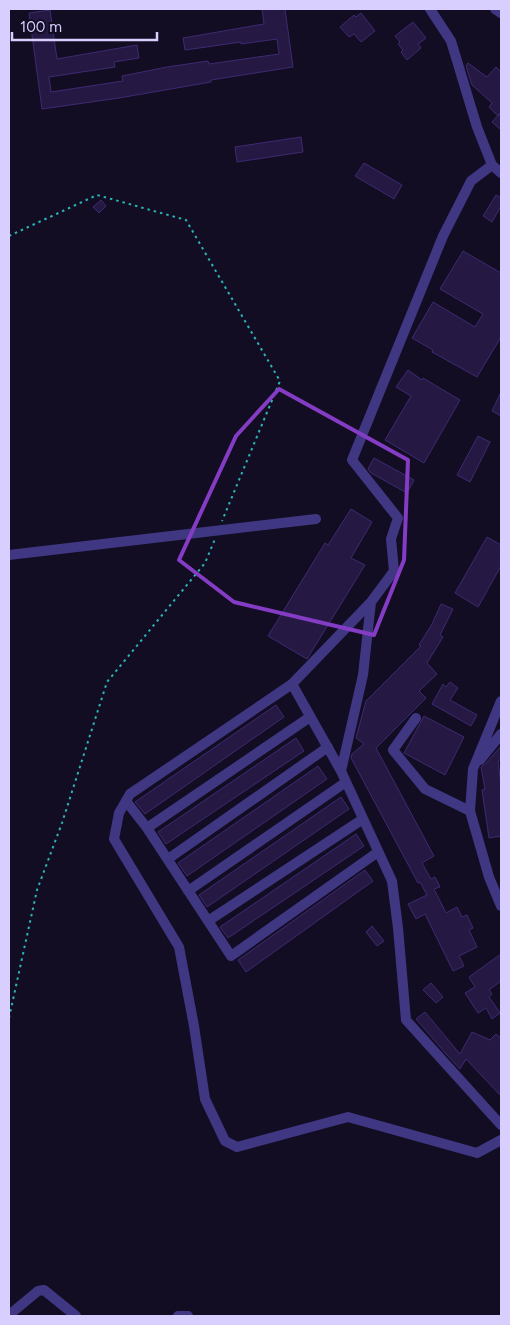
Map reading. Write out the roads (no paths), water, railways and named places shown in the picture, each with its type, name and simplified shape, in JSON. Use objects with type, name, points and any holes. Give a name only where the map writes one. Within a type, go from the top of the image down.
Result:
[{"type":"street","points":[[430,9],[451,41],[477,127],[492,165],[501,174]]},
{"type":"street","points":[[495,9],[501,13]]},
{"type":"street","points":[[492,165],[471,180],[443,236],[352,460],[398,518],[391,538],[394,571],[371,602],[292,684],[130,794],[119,813],[114,838],[179,948],[194,1026],[205,1099],[225,1141],[237,1147],[348,1117],[477,1153],[501,1140]]},
{"type":"street","points":[[9,555],[316,519]]},
{"type":"street","points":[[341,771],[363,674],[371,602]]},
{"type":"street","points":[[292,684],[341,771],[392,881],[406,1020],[501,1125]]},
{"type":"street","points":[[501,701],[473,769],[470,811],[489,877],[501,906]]},
{"type":"street","points":[[147,828],[310,716]]},
{"type":"street","points":[[416,718],[393,750],[425,788],[470,811]]},
{"type":"street","points":[[473,769],[501,734]]},
{"type":"street","points":[[168,859],[328,747]]},
{"type":"street","points":[[188,891],[346,782]]},
{"type":"street","points":[[126,801],[147,828],[231,956],[378,852]]},
{"type":"street","points":[[208,921],[363,819]]},
{"type":"street","points":[[9,1315],[38,1291],[44,1290],[76,1316]]},
{"type":"street","points":[[178,1316],[188,1316]]}]
